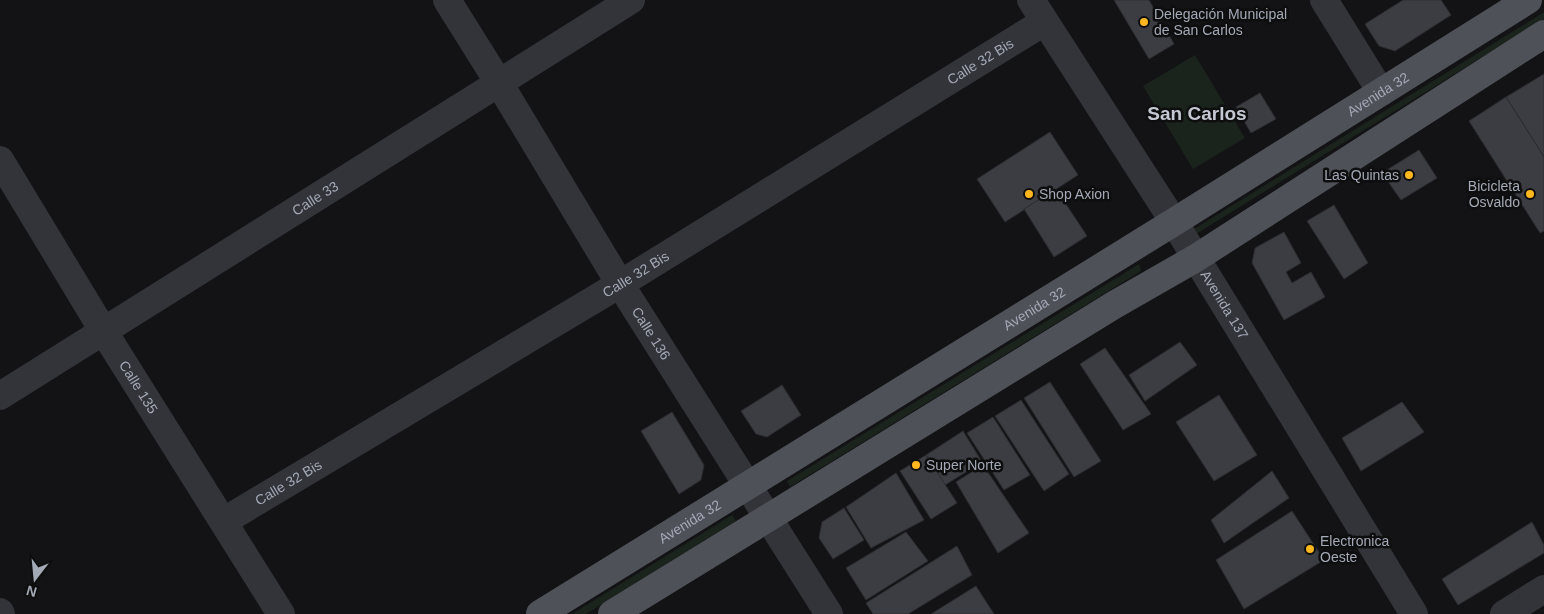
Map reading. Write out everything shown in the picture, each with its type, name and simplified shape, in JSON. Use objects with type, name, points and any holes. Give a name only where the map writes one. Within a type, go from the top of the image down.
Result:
[{"type":"main road","name":"Avenida 32","points":[[540,614],[1174,222],[1528,0]]},
{"type":"main road","points":[[612,614],[1114,305],[1196,258],[1544,34]]},
{"type":"street","name":"Calle 136","points":[[447,0],[620,284],[829,614]]},
{"type":"street","name":"Calle 33","points":[[0,396],[631,0]]},
{"type":"street","points":[[1324,0],[1381,92]]},
{"type":"street","name":"Avenida 137","points":[[1037,11],[1174,222],[1414,614]]},
{"type":"street","name":"Calle 32 Bis","points":[[224,521],[620,284],[1037,11]]},
{"type":"street","name":"Calle 135","points":[[0,160],[104,332],[281,614]]},
{"type":"street","points":[[1504,614],[1544,589]]},
{"type":"shaded area","points":[[1544,12],[1544,19],[1188,239],[1186,234]]},
{"type":"shaded area","points":[[1195,55],[1245,138],[1193,169],[1143,86]]},
{"type":"shaded area","points":[[1139,264],[1141,271],[790,487],[787,481]]},
{"type":"shaded area","points":[[732,515],[736,521],[586,614],[572,614]]},
{"type":"building","name":"Delegación Municipal de San Carlos","points":[[1114,0],[1149,0],[1174,44],[1149,59]]},
{"type":"building","points":[[1403,0],[1441,0],[1451,15],[1395,51],[1379,46],[1365,24]]},
{"type":"building","points":[[1544,74],[1544,157],[1506,97]]},
{"type":"building","points":[[1260,93],[1276,119],[1251,133],[1236,107]]},
{"type":"building","name":"Bicicleta Osvaldo","points":[[1506,97],[1544,157],[1544,231],[1540,233],[1469,121]]},
{"type":"building","points":[[1050,132],[1078,175],[1005,222],[977,179]]},
{"type":"building","name":"Las Quintas","points":[[1419,150],[1437,178],[1401,200],[1382,173]]},
{"type":"building","points":[[1056,189],[1087,236],[1054,257],[1024,209]]},
{"type":"building","points":[[1334,205],[1368,263],[1344,279],[1307,221]]},
{"type":"building","points":[[1284,232],[1301,263],[1286,272],[1292,283],[1311,272],[1325,297],[1284,320],[1252,263],[1255,248]]},
{"type":"building","points":[[1180,342],[1197,365],[1145,401],[1129,375]]},
{"type":"building","points":[[1105,348],[1151,414],[1123,430],[1080,364]]},
{"type":"building","points":[[1050,382],[1101,461],[1074,477],[1024,398]]},
{"type":"building","points":[[782,385],[801,415],[767,437],[756,434],[741,411]]},
{"type":"building","points":[[1219,395],[1257,455],[1214,481],[1176,422]]},
{"type":"building","points":[[1021,400],[1069,474],[1044,491],[995,416]]},
{"type":"building","points":[[1402,402],[1424,432],[1361,471],[1342,438]]},
{"type":"building","points":[[672,412],[704,465],[701,480],[679,494],[641,431]]},
{"type":"building","points":[[993,417],[1030,475],[1004,490],[967,433]]},
{"type":"building","points":[[963,431],[982,462],[945,485],[926,455]]},
{"type":"building","points":[[926,455],[957,503],[931,519],[900,471]]},
{"type":"building","points":[[983,465],[1029,533],[998,553],[956,482]]},
{"type":"building","points":[[1272,471],[1289,498],[1224,543],[1211,520]]},
{"type":"building","points":[[896,473],[924,520],[871,548],[846,507]]},
{"type":"building","points":[[844,508],[864,540],[833,559],[819,538],[822,522]]},
{"type":"building","points":[[1292,511],[1324,560],[1244,609],[1216,560]]},
{"type":"building","points":[[1532,522],[1544,545],[1544,553],[1458,605],[1442,579]]},
{"type":"building","points":[[906,532],[928,561],[866,600],[846,568]]},
{"type":"building","points":[[957,546],[972,575],[908,614],[873,614],[866,603]]},
{"type":"building","points":[[976,586],[994,614],[931,614]]},
{"type":"place","name":"Delegación Municipal de San Carlos","points":[[1144,22]]},
{"type":"place","name":"Las Quintas","points":[[1409,175]]},
{"type":"place","name":"Shop Axion","points":[[1029,194]]},
{"type":"place","name":"Bicicleta Osvaldo","points":[[1530,194]]},
{"type":"place","name":"Super Norte","points":[[916,465]]},
{"type":"place","name":"Electronica Oeste","points":[[1310,549]]},
{"type":"district","name":"San Carlos","points":[[1197,113]]}]
